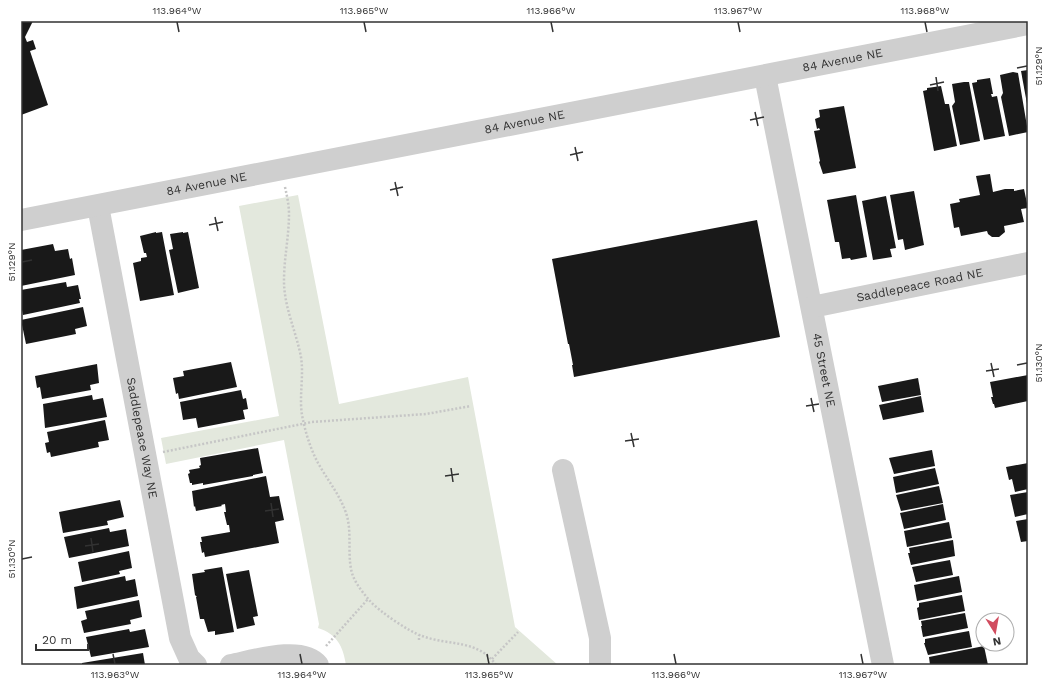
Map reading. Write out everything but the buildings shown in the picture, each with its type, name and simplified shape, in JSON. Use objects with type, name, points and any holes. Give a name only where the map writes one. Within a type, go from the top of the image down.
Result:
[{"type":"street","name":"84 Avenue NE","points":[[21,220],[1028,24]]},
{"type":"street","name":"45 Street NE","points":[[765,76],[883,665]]},
{"type":"street","name":"Saddlepeace Way NE","points":[[98,206],[180,638],[189,658],[196,665]]},
{"type":"street","name":"Saddlepeace Road NE","points":[[812,307],[1028,263]]},
{"type":"street","points":[[563,470],[600,638],[600,665]]},
{"type":"street","points":[[600,638],[617,665]]},
{"type":"street","points":[[231,665],[296,655],[308,658],[315,663]]},
{"type":"path","points":[[282,170],[289,215],[284,290],[300,357],[302,413],[308,438],[319,464],[345,509],[349,528],[352,573],[356,582],[368,599],[391,618],[419,635],[435,640],[472,646],[479,649],[492,659],[496,665]]},
{"type":"path","points":[[145,455],[334,419],[426,414],[471,406]]},
{"type":"path","points":[[315,663],[368,599]]},
{"type":"path","points":[[492,659],[518,632]]},
{"type":"path","points":[[419,635],[419,640]]},
{"type":"path","points":[[476,652],[479,649]]},
{"type":"shaded area","points":[[298,195],[339,404],[468,377],[515,627],[558,665],[346,665],[343,652],[338,642],[330,634],[318,628],[319,624],[284,440],[166,464],[161,438],[279,416],[239,206]]}]
